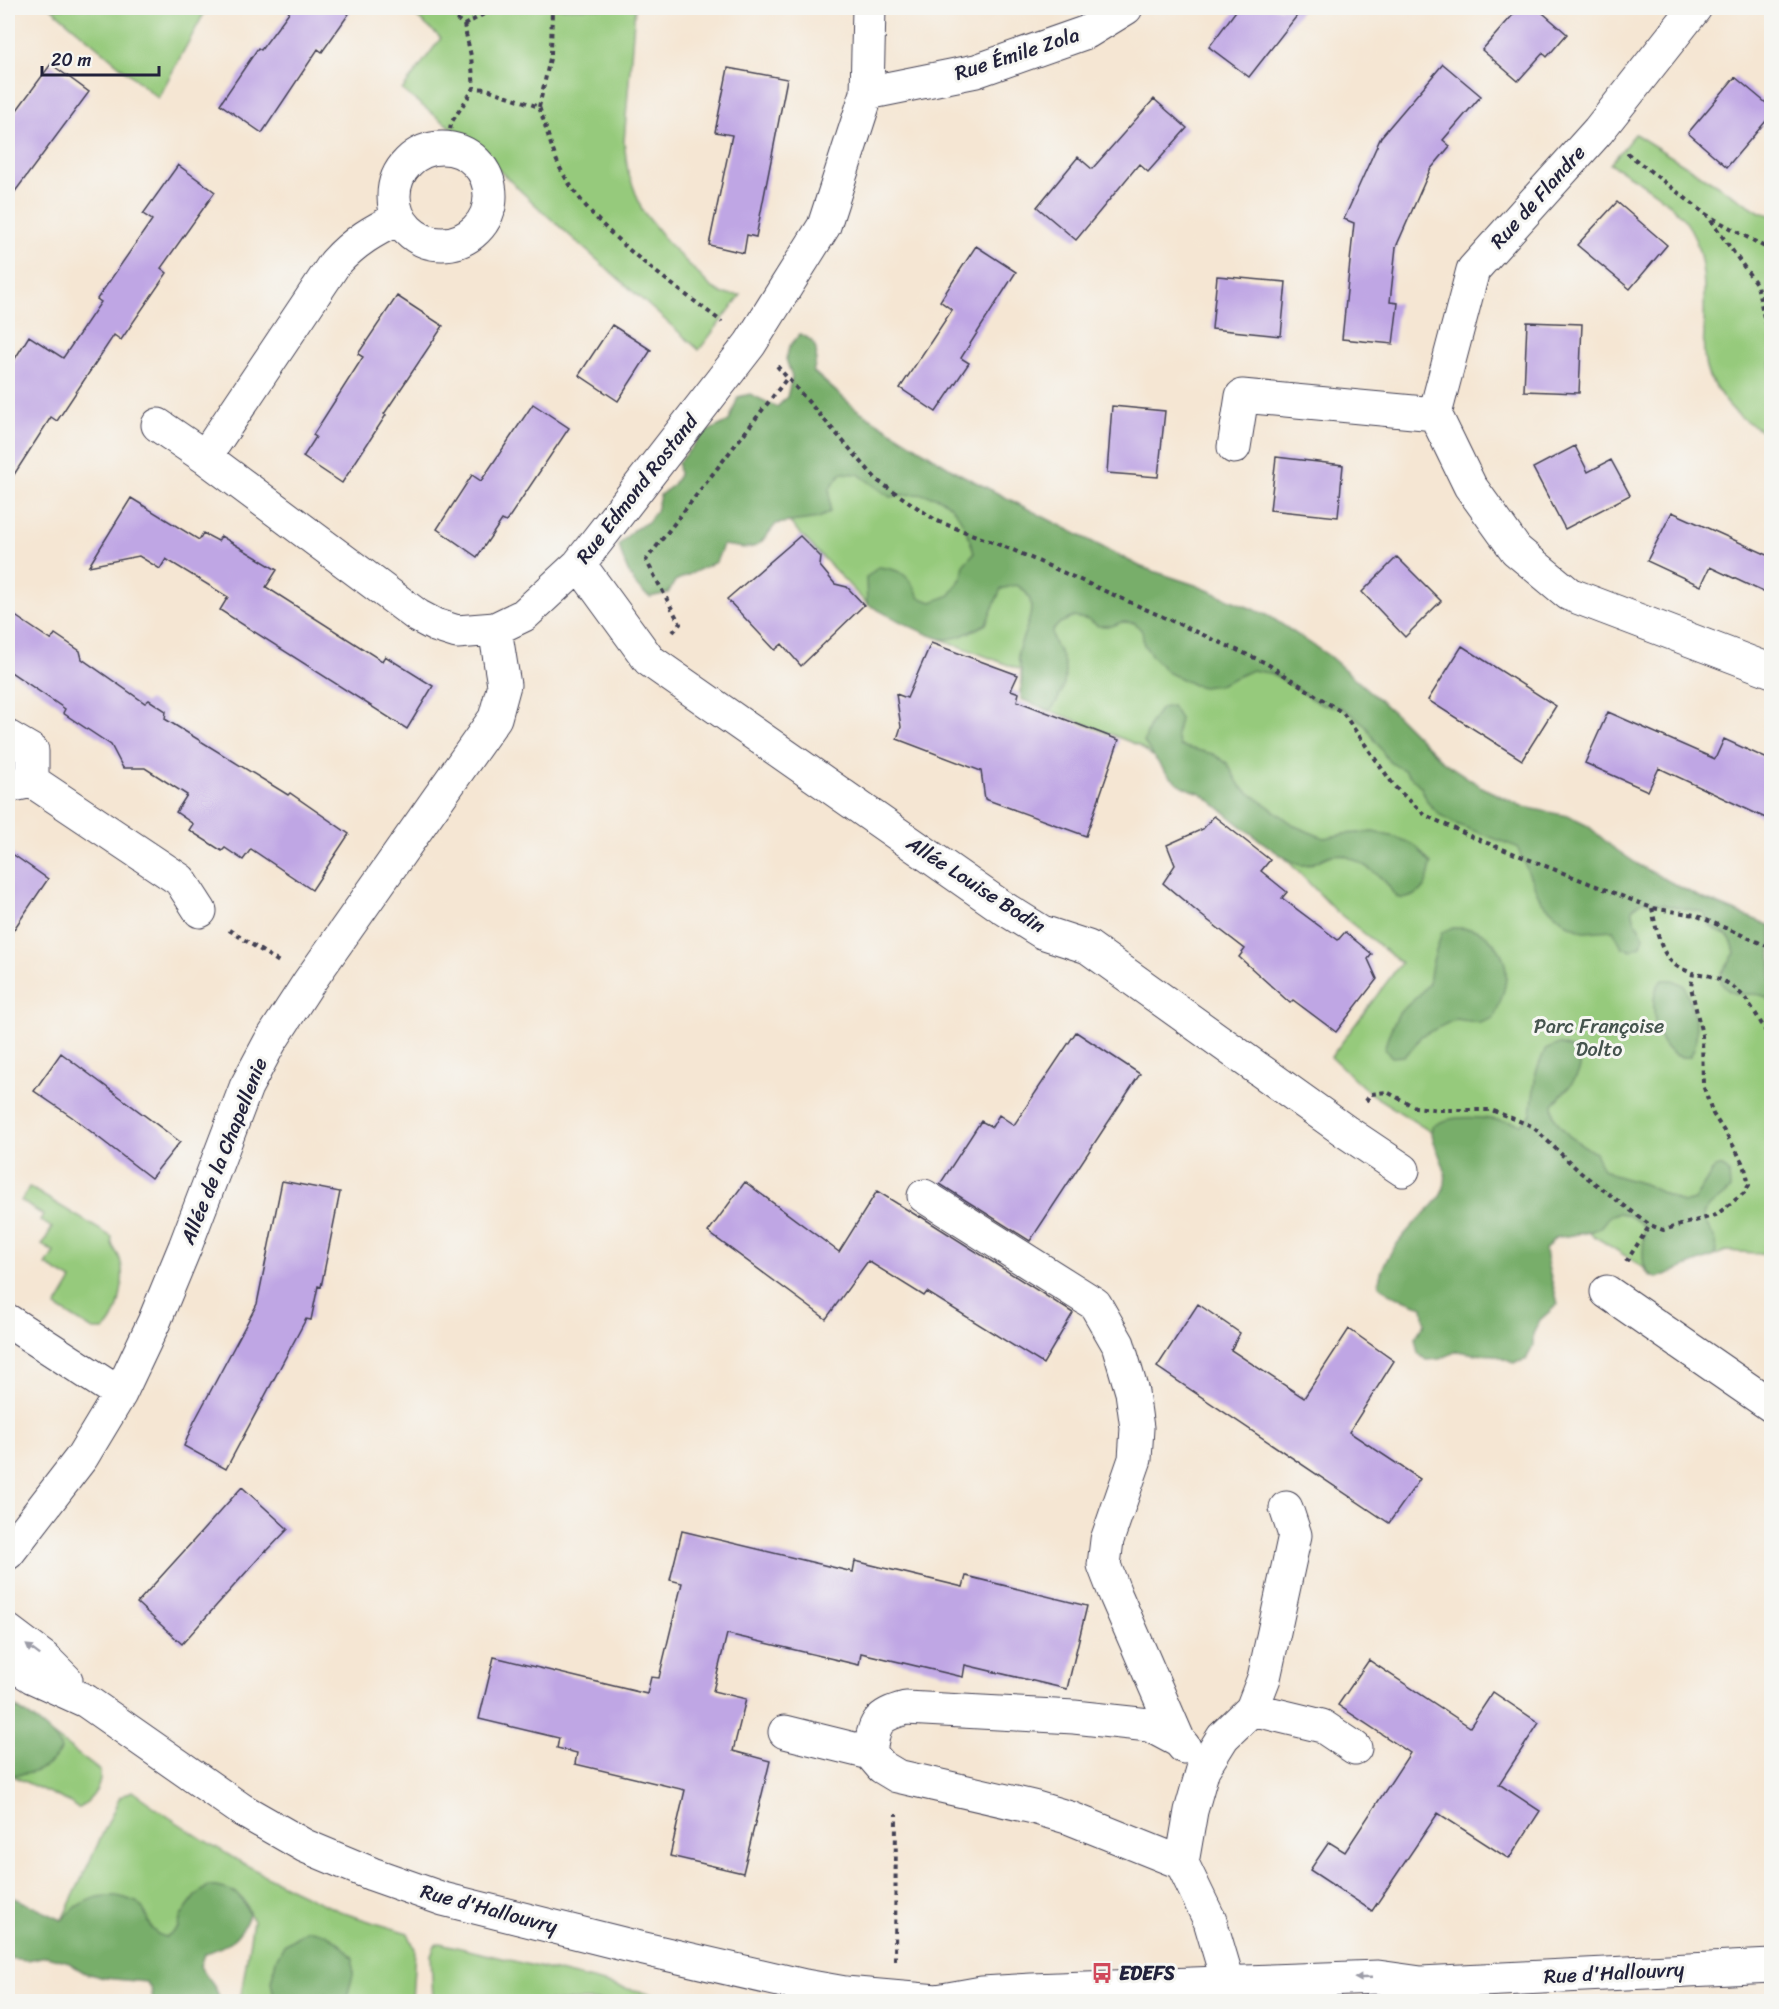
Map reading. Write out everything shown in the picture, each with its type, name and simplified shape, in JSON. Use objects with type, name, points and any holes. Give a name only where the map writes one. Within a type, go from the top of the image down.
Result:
[{"type":"street","name":"Rue Edmond Rostand","points":[[158,425],[205,457],[418,616],[435,625],[457,632],[495,629],[524,615],[579,564],[750,344],[824,226],[867,93],[869,8]]},
{"type":"street","name":"Rue Émile Zola","points":[[867,93],[976,71],[1087,32],[1126,8]]},
{"type":"street","name":"Rue de Flandre","points":[[1435,414],[1473,270],[1598,131],[1695,8]]},
{"type":"street","points":[[448,147],[469,155],[477,161],[486,175],[490,188],[490,205],[485,218],[475,232],[461,241],[444,244],[419,239],[409,232],[399,218],[394,202],[394,185],[399,173],[409,160],[423,150],[448,147]]},
{"type":"street","points":[[205,457],[335,263],[351,246],[371,232],[399,218]]},
{"type":"street","points":[[1234,447],[1242,396],[1435,414],[1470,486],[1516,550],[1569,594],[1772,671]]},
{"type":"street","name":"Allée Louise Bodin","points":[[579,564],[650,660],[1002,907],[1042,932],[1088,947],[1403,1170]]},
{"type":"street","name":"Allée de la Chapellenie","points":[[8,1553],[82,1457],[120,1394],[159,1311],[246,1087],[270,1042],[309,982],[495,718],[504,685],[495,629]]},
{"type":"street","points":[[8,737],[32,751],[20,784],[180,880],[200,911]]},
{"type":"street","points":[[924,1196],[1095,1304],[1118,1344],[1132,1392],[1137,1428],[1136,1459],[1107,1540],[1104,1565],[1179,1741],[1203,1769]]},
{"type":"street","points":[[1607,1292],[1772,1406]]},
{"type":"street","points":[[8,1321],[120,1394]]},
{"type":"street","points":[[1231,1992],[1210,1921],[1182,1863],[1191,1811],[1203,1769],[1223,1737],[1252,1708],[1264,1678],[1295,1535],[1286,1508]]},
{"type":"street","name":"Rue d'Hallouvry","points":[[8,1631],[45,1659],[86,1701]]},
{"type":"street","name":"Rue d'Hallouvry","points":[[8,1661],[33,1677],[86,1701],[242,1810],[305,1846],[372,1874],[443,1899],[805,1986],[891,1989],[938,2001],[982,1993],[1231,1992],[1378,1977],[1421,1983],[1772,1966]]},
{"type":"street","points":[[870,1753],[873,1728],[888,1713],[906,1708],[1074,1717],[1149,1725],[1179,1741]]},
{"type":"street","points":[[1252,1708],[1322,1726],[1355,1748]]},
{"type":"street","points":[[785,1732],[870,1753],[882,1767],[897,1776],[1033,1807],[1070,1818],[1182,1863]]},
{"type":"street","name":"Rue d'Hallouvry","points":[[1365,2001],[1381,1998],[1421,1983]]},
{"type":"path","points":[[442,8],[464,25],[471,56],[474,88],[451,123],[448,147]]},
{"type":"path","points":[[464,25],[495,8]]},
{"type":"path","points":[[552,8],[551,54],[539,107],[560,167],[589,210],[645,264],[775,364],[878,481],[937,521],[1013,550],[1266,663],[1342,712],[1395,787],[1425,815],[1472,837],[1652,908],[1695,915],[1772,948]]},
{"type":"path","points":[[474,88],[539,107]]},
{"type":"path","points":[[1598,131],[1707,215],[1772,251]]},
{"type":"path","points":[[1707,215],[1757,285],[1765,322],[1772,331]]},
{"type":"path","points":[[650,660],[680,624],[646,560],[788,377]]},
{"type":"path","points":[[1652,908],[1658,938],[1664,951],[1675,965],[1693,973],[1707,974],[1725,980],[1748,1000],[1772,1043]]},
{"type":"path","points":[[200,911],[309,982]]},
{"type":"path","points":[[1345,1131],[1371,1094],[1387,1092],[1415,1107],[1440,1110],[1491,1110],[1532,1126],[1581,1173],[1650,1225],[1663,1230],[1716,1215],[1744,1193],[1749,1185],[1745,1168],[1713,1114],[1703,1085],[1702,1035],[1691,987],[1693,973]]},
{"type":"path","points":[[1607,1292],[1650,1225]]},
{"type":"path","points":[[891,1989],[897,1776]]},
{"type":"green space","points":[[51,8],[207,8],[158,98]]},
{"type":"green space","points":[[406,8],[635,8],[624,142],[628,172],[642,210],[668,243],[711,287],[723,294],[741,295],[699,350],[542,211],[467,140],[402,90],[441,38]]},
{"type":"green space","points":[[1635,134],[1760,212],[1771,215],[1771,435],[1747,422],[1734,411],[1709,376],[1704,353],[1703,270],[1693,234],[1687,223],[1657,194],[1610,164]]},
{"type":"green space","points":[[800,334],[811,340],[816,349],[813,372],[856,409],[958,473],[1141,567],[1195,585],[1269,616],[1329,656],[1394,713],[1441,760],[1483,788],[1524,807],[1568,816],[1588,826],[1611,846],[1640,866],[1699,897],[1771,926],[1771,1002],[1760,995],[1733,993],[1721,983],[1721,974],[1735,953],[1733,945],[1728,936],[1710,925],[1703,912],[1643,901],[1632,909],[1635,921],[1644,936],[1641,946],[1631,950],[1622,947],[1613,930],[1586,932],[1567,924],[1541,901],[1517,847],[1453,823],[1440,815],[1428,803],[1421,787],[1404,770],[1389,762],[1365,725],[1340,707],[1322,705],[1273,674],[1252,670],[1219,685],[1203,687],[1194,685],[1167,672],[1144,645],[1142,631],[1135,623],[1122,622],[1112,626],[1098,626],[1089,620],[1074,617],[1060,623],[1052,631],[1053,640],[1062,657],[1065,671],[1064,686],[1054,705],[1050,711],[1021,699],[1022,677],[1018,652],[1028,625],[1031,607],[1025,591],[1016,585],[1001,589],[986,624],[950,639],[929,635],[867,604],[866,578],[878,567],[894,570],[904,575],[920,598],[932,602],[950,595],[962,577],[964,564],[974,553],[962,522],[955,511],[936,497],[908,494],[890,497],[858,474],[841,473],[830,488],[830,512],[819,518],[776,524],[759,544],[749,548],[723,545],[716,562],[675,581],[668,593],[650,597],[644,593],[630,575],[619,545],[633,530],[648,522],[656,511],[660,495],[672,486],[679,475],[678,463],[700,435],[729,421],[738,397],[750,394],[777,407],[787,397],[792,377],[786,359],[789,347]]},
{"type":"green space","name":"Parc Françoise Dolto","points":[[813,371],[856,409],[958,473],[1141,567],[1195,585],[1269,616],[1329,656],[1394,713],[1441,760],[1483,788],[1699,897],[1771,926],[1771,1254],[1726,1251],[1657,1278],[1649,1275],[1643,1267],[1371,1094],[1331,1057],[1401,963],[1336,911],[1284,857],[1138,745],[1021,699],[1021,670],[928,634],[867,604],[739,469]]},
{"type":"green space","points":[[1172,706],[1180,719],[1176,735],[1180,746],[1213,754],[1227,763],[1240,786],[1297,827],[1324,838],[1373,832],[1395,837],[1416,846],[1431,864],[1425,886],[1414,896],[1402,899],[1394,894],[1388,885],[1372,871],[1353,859],[1335,855],[1307,865],[1293,862],[1266,845],[1201,793],[1181,785],[1167,774],[1144,742],[1151,722],[1161,708]]},
{"type":"green space","points":[[1453,928],[1467,928],[1482,933],[1492,941],[1502,955],[1506,982],[1494,1018],[1480,1023],[1456,1019],[1421,1036],[1404,1056],[1392,1057],[1384,1049],[1390,1031],[1399,1013],[1429,983],[1442,932]]},
{"type":"green space","points":[[1662,980],[1673,980],[1685,986],[1696,1031],[1696,1040],[1690,1057],[1679,1056],[1671,1052],[1659,1035],[1654,1003],[1656,989]]},
{"type":"green space","points":[[1559,1044],[1572,1050],[1578,1056],[1580,1064],[1574,1081],[1553,1104],[1554,1116],[1569,1136],[1595,1153],[1603,1169],[1613,1175],[1644,1184],[1683,1203],[1694,1200],[1715,1167],[1723,1167],[1729,1173],[1730,1189],[1703,1214],[1715,1239],[1714,1256],[1657,1278],[1650,1274],[1644,1263],[1644,1226],[1628,1215],[1614,1214],[1603,1225],[1592,1231],[1555,1238],[1545,1250],[1558,1304],[1540,1320],[1533,1334],[1533,1345],[1526,1360],[1513,1363],[1495,1355],[1457,1351],[1440,1359],[1426,1360],[1418,1353],[1415,1338],[1425,1323],[1423,1307],[1389,1293],[1379,1285],[1382,1269],[1390,1253],[1407,1231],[1434,1205],[1443,1190],[1445,1174],[1434,1143],[1432,1127],[1451,1119],[1463,1118],[1521,1124],[1531,1114],[1536,1072],[1545,1050]]},
{"type":"green space","points":[[29,1187],[112,1237],[112,1243],[122,1267],[122,1286],[118,1307],[110,1324],[104,1330],[93,1330],[56,1307],[72,1280],[46,1265],[54,1252],[42,1245],[52,1228],[40,1220],[43,1215],[21,1201]]},
{"type":"green space","points":[[8,1701],[100,1771],[99,1783],[95,1792],[80,1808],[8,1774]]},
{"type":"green space","points":[[8,1704],[39,1723],[58,1743],[61,1750],[45,1767],[31,1773],[8,1774]]},
{"type":"green space","points":[[132,1791],[207,1842],[287,1887],[342,1912],[408,1933],[415,1949],[412,2001],[240,2001],[253,1921],[244,1901],[235,1892],[208,1886],[197,1895],[181,1916],[178,1928],[166,1937],[154,1931],[148,1919],[62,1920],[120,1797]]},
{"type":"green space","points":[[208,1886],[223,1888],[239,1896],[249,1915],[237,1936],[219,1948],[204,1954],[200,1966],[215,1987],[220,2001],[153,2001],[151,1988],[146,1982],[104,1978],[85,1973],[66,1961],[46,1956],[28,1960],[8,1958],[8,1898],[14,1898],[62,1920],[82,1903],[98,1897],[125,1898],[138,1903],[155,1932],[166,1937],[178,1928],[181,1916],[197,1895]]},
{"type":"green space","points":[[307,1930],[327,1935],[353,1958],[353,1975],[346,2001],[275,2001],[271,1982],[276,1960],[284,1945]]},
{"type":"green space","points":[[440,1943],[678,2001],[433,2001],[431,1955],[435,1945]]},
{"type":"building","points":[[292,8],[353,8],[322,52],[318,49],[262,133],[220,104],[258,48],[261,50]]},
{"type":"building","points":[[1238,8],[1303,8],[1249,77],[1209,47]]},
{"type":"building","points":[[1519,8],[1537,8],[1567,34],[1547,57],[1543,53],[1518,81],[1482,50]]},
{"type":"building","points":[[51,64],[89,92],[8,201],[8,122]]},
{"type":"building","points":[[1443,64],[1481,96],[1443,140],[1450,146],[1430,170],[1396,247],[1390,302],[1398,303],[1393,344],[1342,339],[1354,223],[1344,219],[1381,137]]},
{"type":"building","points":[[728,68],[787,79],[756,237],[747,235],[744,253],[709,245],[732,135],[715,132]]},
{"type":"building","points":[[1735,77],[1772,108],[1772,114],[1727,167],[1688,133]]},
{"type":"building","points":[[1154,99],[1187,128],[1148,172],[1139,164],[1076,240],[1037,207],[1078,157],[1092,169]]},
{"type":"building","points":[[178,165],[215,192],[161,268],[167,273],[121,340],[114,335],[57,421],[51,417],[8,484],[8,370],[29,336],[63,358],[101,302],[97,299],[152,220],[143,214]]},
{"type":"building","points":[[1617,202],[1667,245],[1630,289],[1577,245]]},
{"type":"building","points":[[976,246],[1016,272],[961,358],[969,363],[936,412],[900,388],[952,310],[940,301]]},
{"type":"building","points":[[1217,276],[1286,282],[1281,336],[1212,329]]},
{"type":"building","points":[[397,296],[443,326],[384,414],[386,415],[342,483],[303,457],[316,437],[313,435],[363,357],[358,354]]},
{"type":"building","points":[[1527,322],[1582,324],[1579,393],[1524,391]]},
{"type":"building","points":[[612,325],[651,350],[618,401],[579,375]]},
{"type":"building","points":[[533,404],[569,428],[506,522],[502,520],[477,557],[437,529],[472,475],[481,481]]},
{"type":"building","points":[[1112,406],[1165,411],[1158,477],[1107,473]]},
{"type":"building","points":[[1575,446],[1588,472],[1611,460],[1630,495],[1565,529],[1533,468]]},
{"type":"building","points":[[1276,457],[1343,465],[1338,517],[1270,510]]},
{"type":"building","points":[[131,498],[199,540],[203,533],[218,541],[221,536],[277,570],[266,587],[382,661],[385,656],[433,686],[407,729],[220,610],[228,597],[166,559],[160,569],[139,556],[89,566]]},
{"type":"building","points":[[1672,512],[1772,557],[1772,596],[1710,567],[1701,586],[1647,561]]},
{"type":"building","points":[[800,536],[821,557],[820,566],[835,584],[847,587],[864,605],[801,666],[782,644],[775,650],[727,599]]},
{"type":"building","points":[[1397,557],[1441,601],[1405,637],[1362,592]]},
{"type":"building","points":[[8,611],[51,640],[55,634],[80,651],[82,659],[145,703],[149,700],[166,711],[165,719],[288,795],[290,793],[349,834],[312,890],[251,849],[243,860],[225,848],[222,851],[189,830],[193,824],[176,812],[187,795],[145,768],[123,768],[111,745],[63,713],[65,709],[8,670]]},
{"type":"building","points":[[931,643],[1018,675],[1011,690],[1019,693],[1017,701],[1119,740],[1086,836],[985,799],[981,771],[897,739],[901,727],[896,694],[907,698]]},
{"type":"building","points":[[1462,646],[1556,706],[1522,760],[1428,700]]},
{"type":"building","points":[[1608,712],[1715,759],[1724,739],[1772,761],[1772,821],[1659,768],[1648,791],[1585,763]]},
{"type":"building","points":[[1214,816],[1270,860],[1261,871],[1287,892],[1282,898],[1338,940],[1345,932],[1372,954],[1368,959],[1377,979],[1336,1032],[1293,1000],[1290,1003],[1239,957],[1245,949],[1163,883],[1175,865],[1167,845],[1203,829]]},
{"type":"building","points":[[8,851],[48,879],[8,938]]},
{"type":"building","points":[[1076,1032],[1140,1074],[1030,1241],[940,1184],[981,1121],[992,1127],[999,1115],[1014,1125]]},
{"type":"building","points":[[61,1053],[180,1142],[151,1178],[72,1117],[34,1091]]},
{"type":"building","points":[[282,1181],[340,1192],[321,1287],[318,1286],[311,1320],[306,1319],[226,1469],[184,1446],[194,1422],[257,1304]]},
{"type":"building","points":[[745,1182],[839,1252],[877,1191],[1073,1313],[1043,1364],[927,1292],[924,1296],[868,1261],[826,1319],[708,1232]]},
{"type":"building","points":[[1198,1304],[1240,1333],[1231,1350],[1304,1398],[1349,1329],[1394,1361],[1349,1432],[1420,1479],[1389,1523],[1157,1367]]},
{"type":"building","points":[[242,1487],[288,1529],[266,1550],[182,1644],[137,1603]]},
{"type":"building","points":[[682,1531],[853,1572],[855,1561],[963,1587],[966,1576],[1087,1606],[1067,1689],[965,1665],[963,1677],[861,1653],[859,1665],[727,1634],[713,1691],[746,1699],[733,1751],[770,1761],[743,1873],[670,1856],[685,1790],[575,1764],[577,1753],[557,1748],[559,1738],[479,1719],[494,1657],[647,1694],[651,1677],[659,1678],[682,1583],[670,1580]]},
{"type":"building","points":[[1369,1660],[1470,1727],[1493,1692],[1539,1723],[1499,1784],[1540,1811],[1509,1859],[1438,1813],[1372,1911],[1310,1870],[1329,1842],[1345,1852],[1410,1753],[1338,1705]]},
{"type":"place","name":"EDEFS","points":[[1102,1973]]}]
